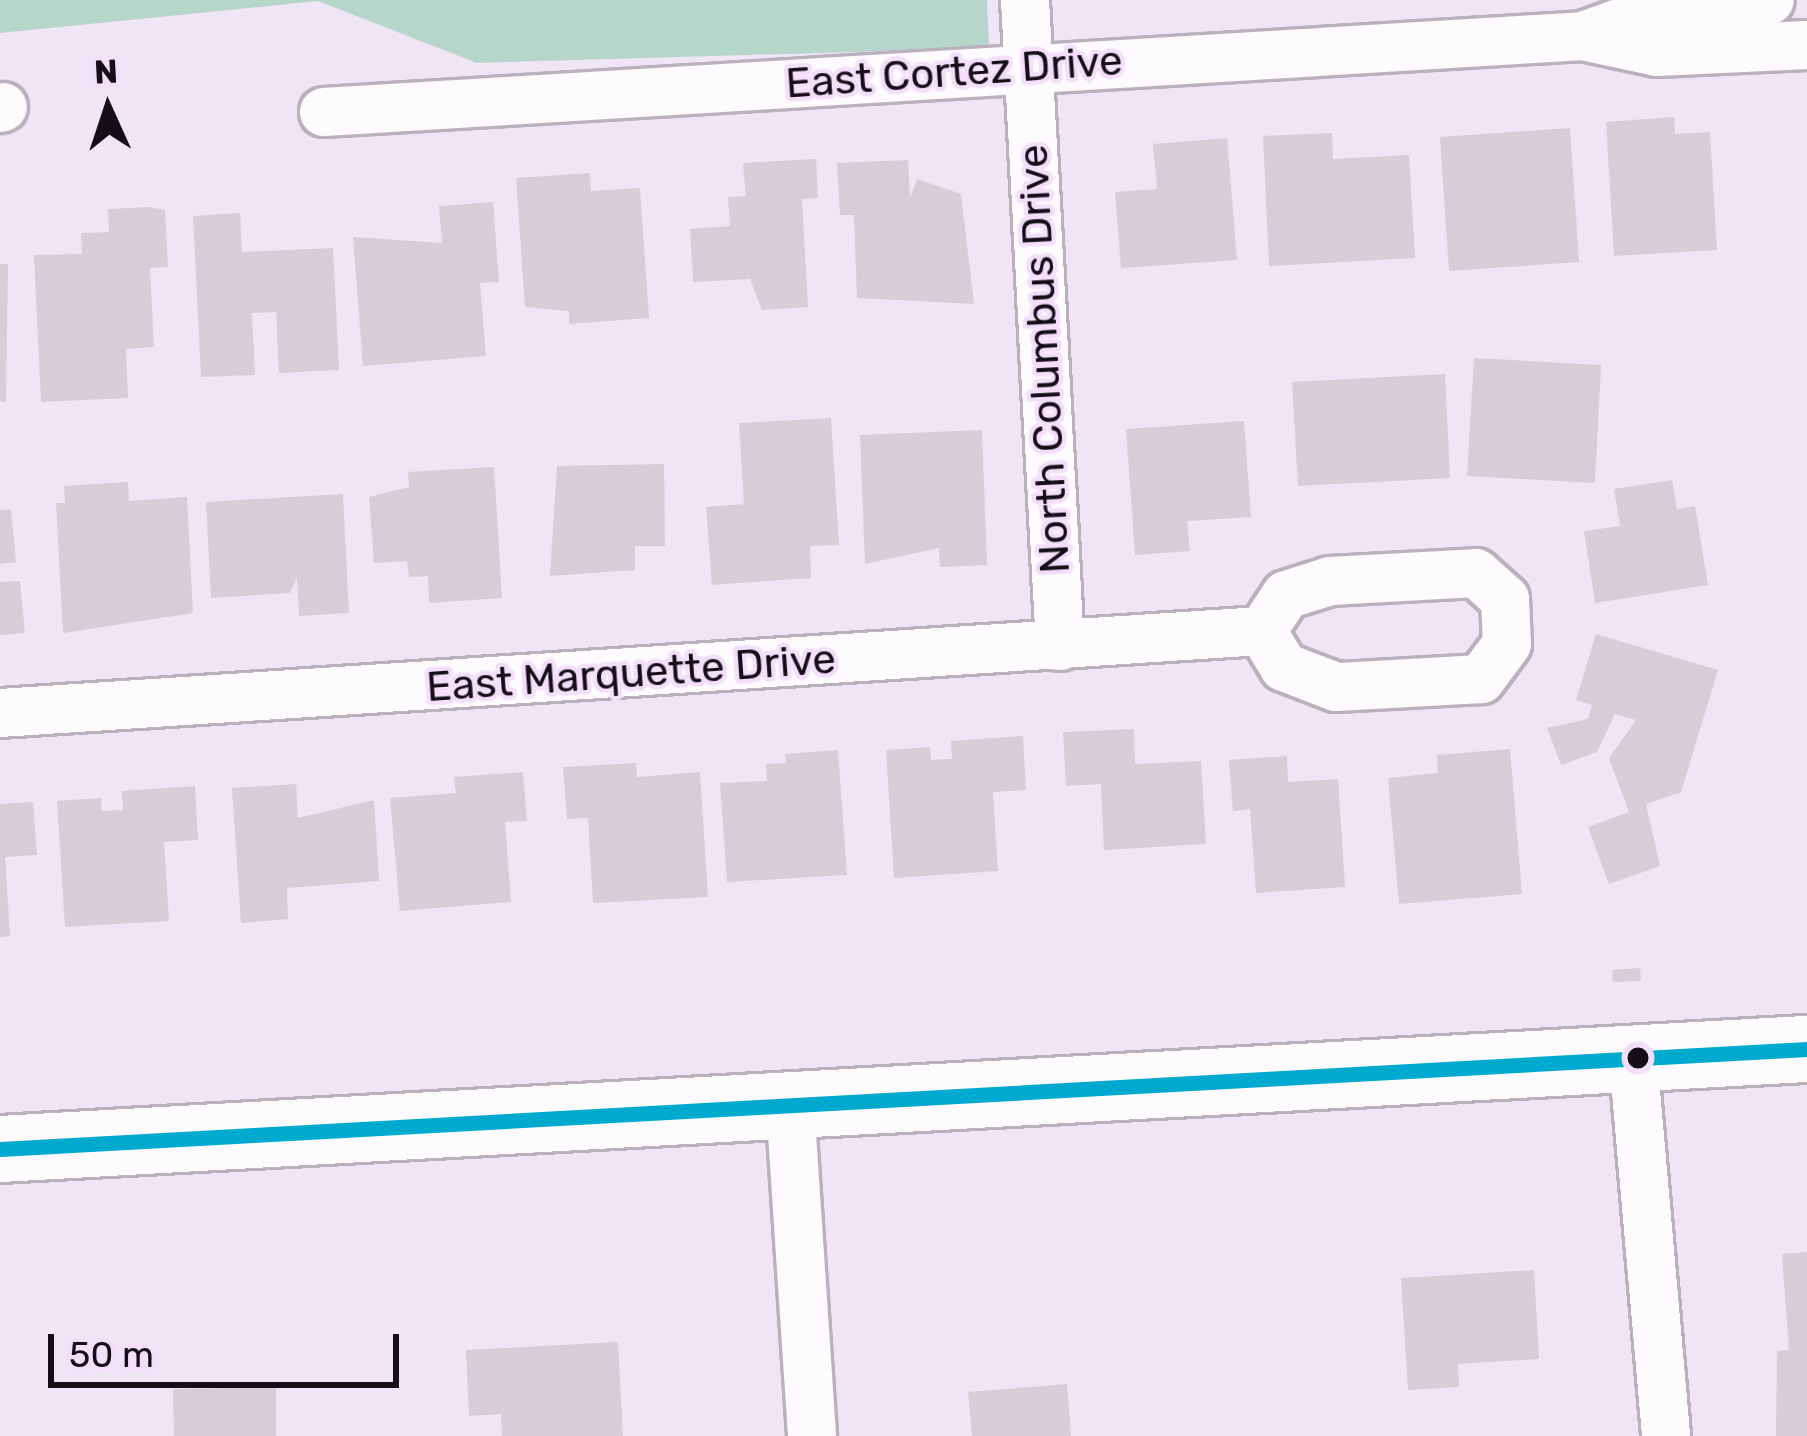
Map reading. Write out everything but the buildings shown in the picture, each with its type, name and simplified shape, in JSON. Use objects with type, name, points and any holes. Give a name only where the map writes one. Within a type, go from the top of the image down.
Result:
[{"type":"main road","points":[[0,1149],[1807,1049]]},
{"type":"street","name":"North Columbus Drive","points":[[1025,0],[1060,646]]},
{"type":"street","name":"East Cortez Drive","points":[[325,112],[1583,35],[1660,8],[1770,0]]},
{"type":"street","name":"East Cortez Drive","points":[[1583,35],[1657,52],[1807,45]]},
{"type":"street","points":[[1476,573],[1505,599],[1508,644],[1481,679],[1336,687],[1284,667],[1262,631],[1286,595],[1330,580],[1476,573]]},
{"type":"street","name":"East Marquette Drive","points":[[0,713],[1262,631]]},
{"type":"street","points":[[1633,1057],[1666,1436]]},
{"type":"street","points":[[790,1104],[812,1436]]},
{"type":"green space","points":[[0,0],[987,0],[989,48],[477,63],[318,1],[0,33]]},
{"type":"transit line","points":[[0,1149],[1807,1049]]}]
